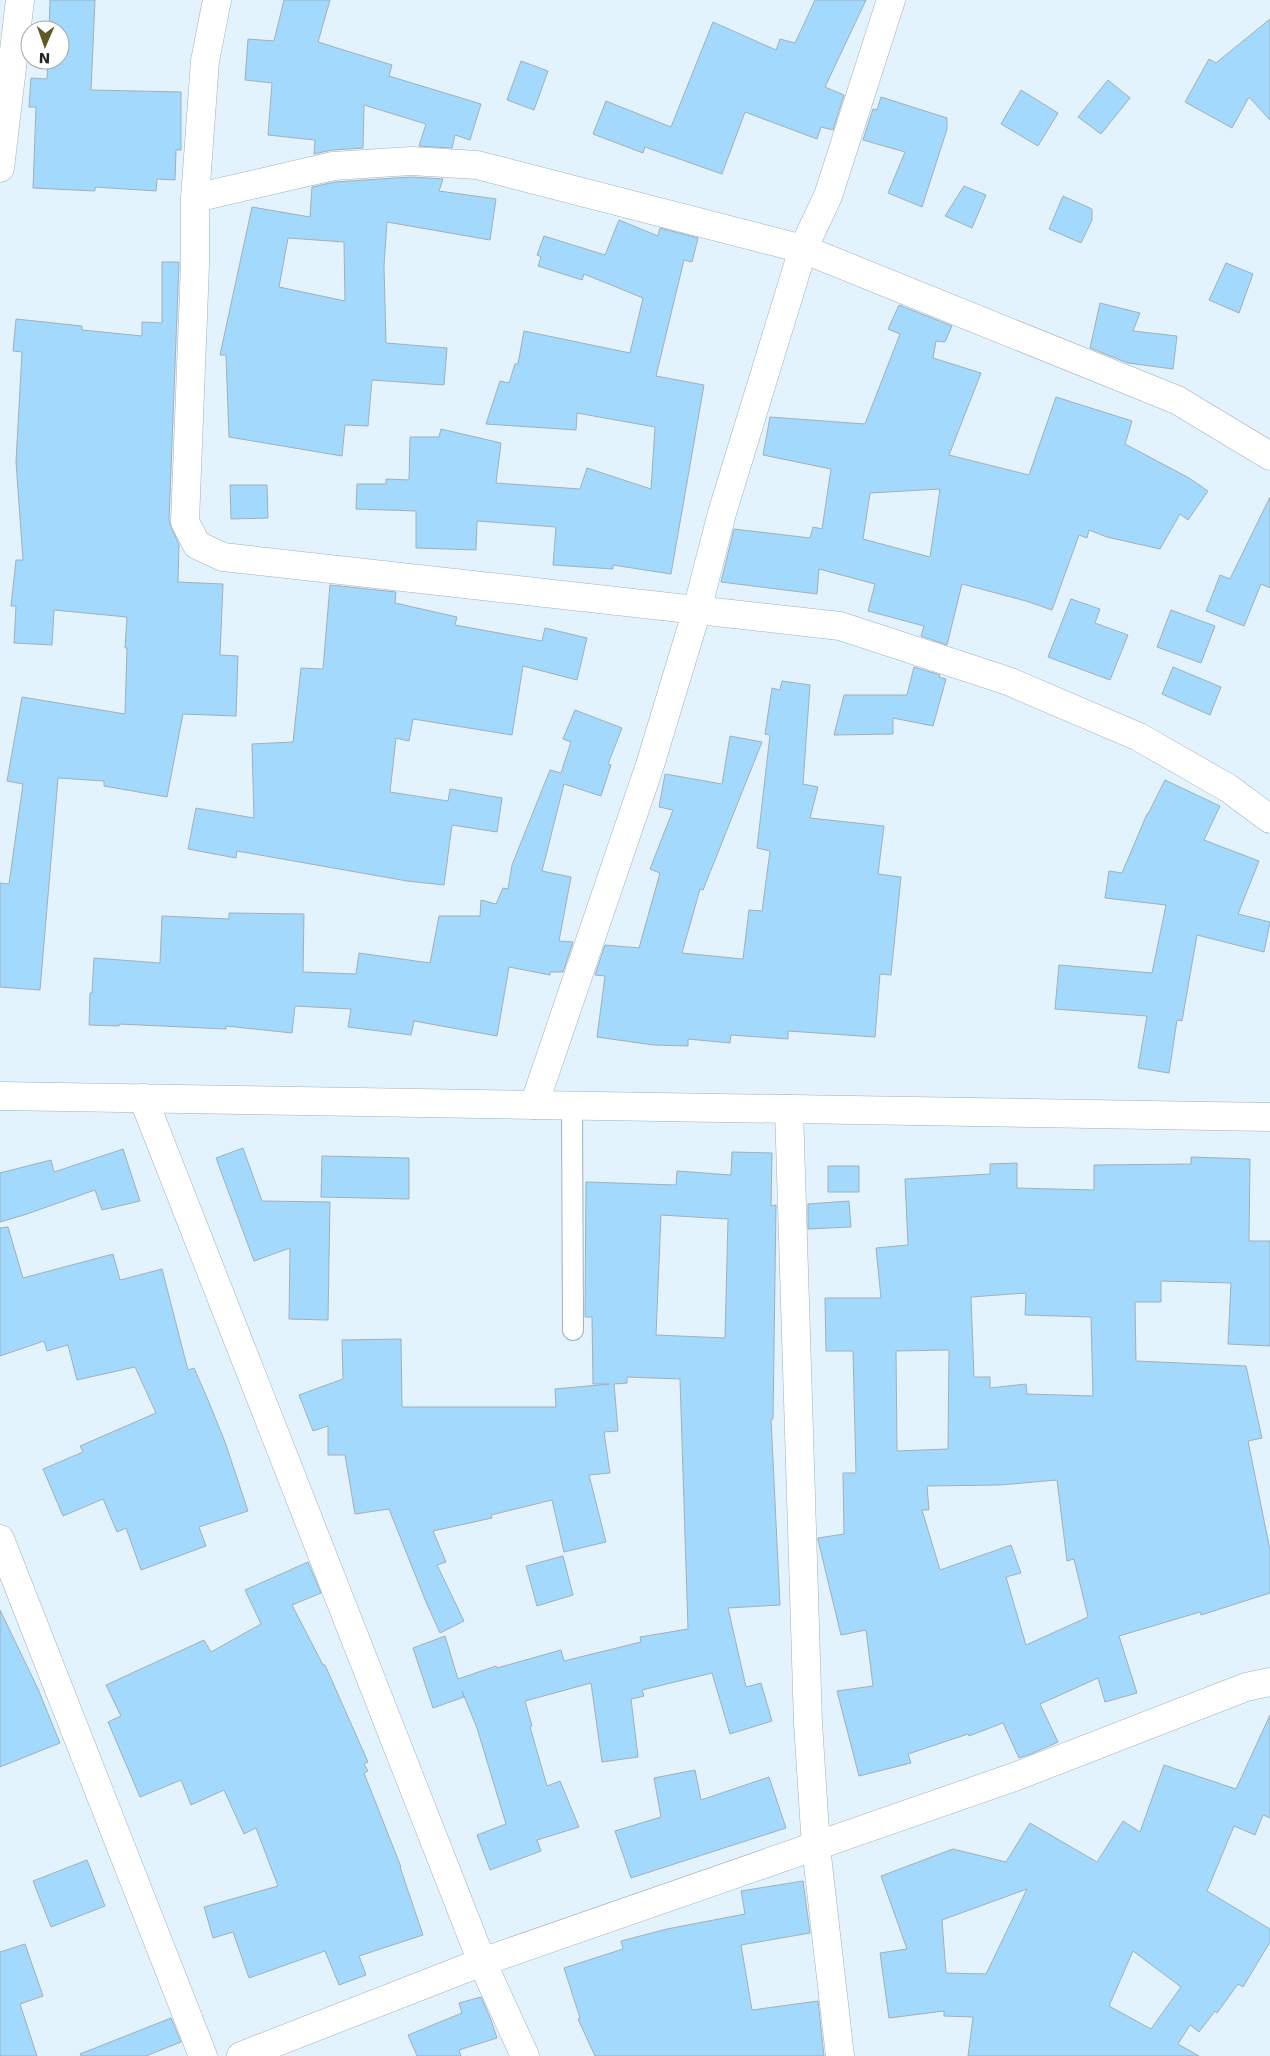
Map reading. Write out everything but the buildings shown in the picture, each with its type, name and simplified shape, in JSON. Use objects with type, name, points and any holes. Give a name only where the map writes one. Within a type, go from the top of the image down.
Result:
[{"type":"street","points":[[0,168],[20,0]]},
{"type":"street","points":[[217,0],[205,62],[195,198],[195,265],[185,522],[197,544],[223,557],[840,626],[1008,681],[1138,737],[1228,788],[1270,820]]},
{"type":"street","points":[[534,1105],[650,765],[697,610],[722,513],[803,250],[828,196],[891,0]]},
{"type":"street","points":[[195,198],[333,166],[411,161],[477,165],[803,250],[1177,400],[1270,456]]},
{"type":"street","points":[[0,1096],[1270,1117]]},
{"type":"street","points":[[143,1098],[482,1962],[525,2056]]},
{"type":"street","points":[[789,1109],[807,1714],[816,1847],[840,2056]]},
{"type":"street","points":[[0,1538],[203,2056]]},
{"type":"street","points":[[241,2056],[482,1962],[1017,1776],[1246,1687],[1270,1682]]},
{"type":"lane","points":[[572,1106],[573,1330]]}]
